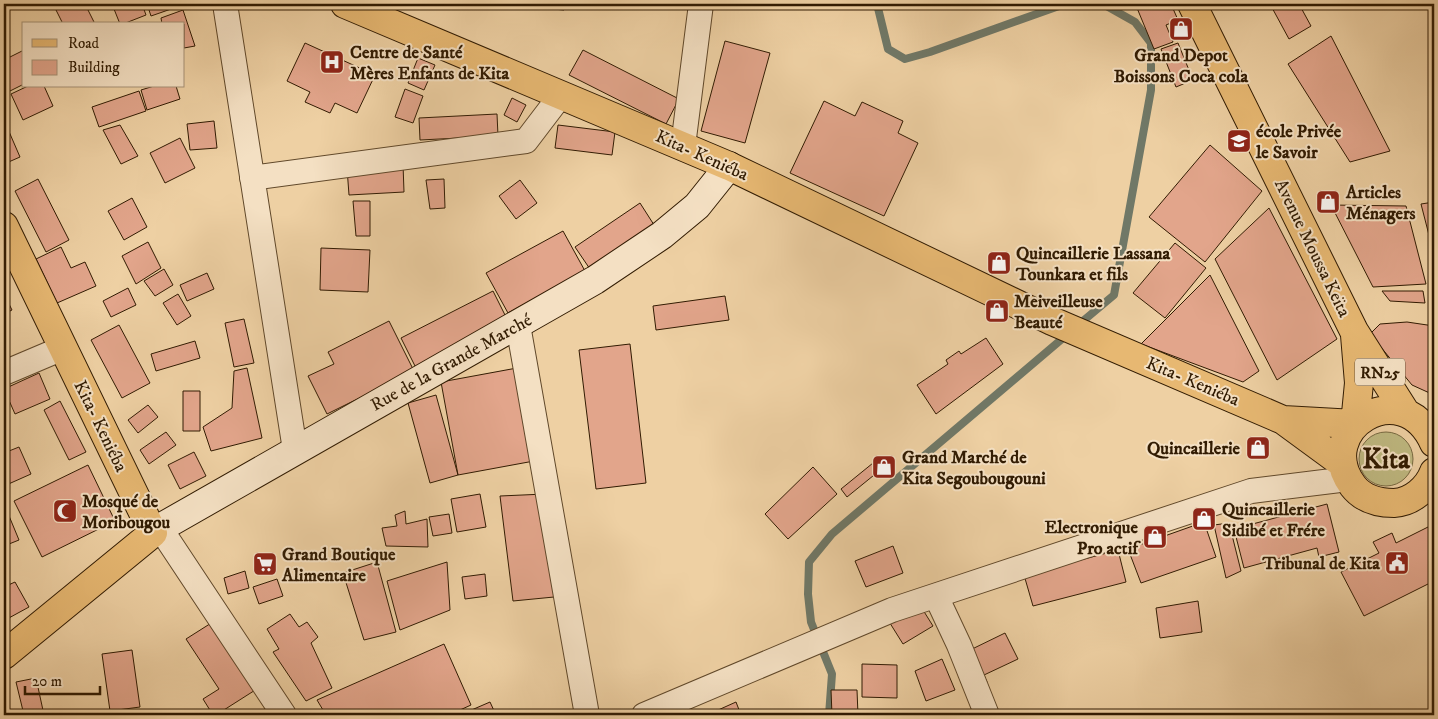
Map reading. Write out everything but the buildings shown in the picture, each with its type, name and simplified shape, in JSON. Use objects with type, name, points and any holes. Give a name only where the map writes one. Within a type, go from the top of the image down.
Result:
[{"type":"main road","name":"Kita- Keniéba","points":[[345,4],[729,166],[1052,321],[1283,420]]},
{"type":"main road","name":"Avenue Moussa Keïta","points":[[1192,4],[1354,331],[1424,425]]},
{"type":"main road","name":"Rue de la Grande Marché","points":[[157,530],[595,280],[662,235],[697,206],[729,166]]},
{"type":"main road","name":"Kita- Keniéba","points":[[4,226],[63,348],[157,530]]},
{"type":"main road","name":"Avenue Moussa Keïta","points":[[1354,331],[1359,383],[1355,424]]},
{"type":"main road","points":[[1345,471],[1343,449],[1347,436],[1355,424],[1366,416],[1379,411],[1393,410],[1424,425]]},
{"type":"main road","points":[[1283,420],[1355,424]]},
{"type":"main road","points":[[1283,420],[1345,471],[1357,491],[1369,499],[1384,503],[1398,503],[1412,498],[1424,489],[1434,476]]},
{"type":"main road","points":[[4,655],[157,530]]},
{"type":"street","points":[[225,4],[295,450]]},
{"type":"street","points":[[683,146],[701,4]]},
{"type":"street","points":[[252,178],[526,141],[561,95]]},
{"type":"street","points":[[518,325],[587,715]]},
{"type":"street","points":[[4,373],[63,348]]},
{"type":"street","points":[[644,715],[892,610],[1251,491],[1345,471]]},
{"type":"street","points":[[157,530],[284,715]]},
{"type":"street","points":[[936,596],[959,645],[987,715]]},
{"type":"shaded area","points":[[1386,432],[1396,434],[1405,440],[1411,449],[1413,459],[1411,469],[1405,478],[1396,484],[1386,486],[1376,484],[1367,478],[1361,469],[1359,459],[1361,449],[1367,440],[1376,434]]},
{"type":"waterway","points":[[877,4],[888,49],[905,59],[930,52],[1059,6],[1092,4]]},
{"type":"waterway","points":[[1077,326],[1114,295],[1151,90],[1151,43],[1135,22],[1103,4]]},
{"type":"waterway","points":[[829,715],[832,674],[811,622],[808,594],[809,562],[832,534],[1069,333]]},
{"type":"place","name":"Grand Depot Boissons Coca cola","points":[[1181,29]]},
{"type":"place","name":"Centre de Santé Mères Enfants de Kita","points":[[332,62]]},
{"type":"place","name":"école Privée le Savoir","points":[[1239,141]]},
{"type":"place","name":"Articles Ménagers","points":[[1328,202]]},
{"type":"place","name":"Quincaillerie Lassana Tounkara et fils","points":[[999,263]]},
{"type":"place","name":"Meiveilleuse Beauté","points":[[997,311]]},
{"type":"place","name":"Quincaillerie","points":[[1258,448]]},
{"type":"place","name":"Grand Marché de Kita Segoubougouni","points":[[884,467]]},
{"type":"place","name":"Mosqué de Moribougou","points":[[65,511]]},
{"type":"place","name":"Quincaillerie Sidibé et Frére","points":[[1204,519]]},
{"type":"place","name":"Electronique Pro actif","points":[[1155,537]]},
{"type":"place","name":"Tribunal de Kita","points":[[1397,563]]},
{"type":"place","name":"Grand Boutique Alimentaire","points":[[265,564]]},
{"type":"district","name":"Kita","points":[[1386,458]]}]
